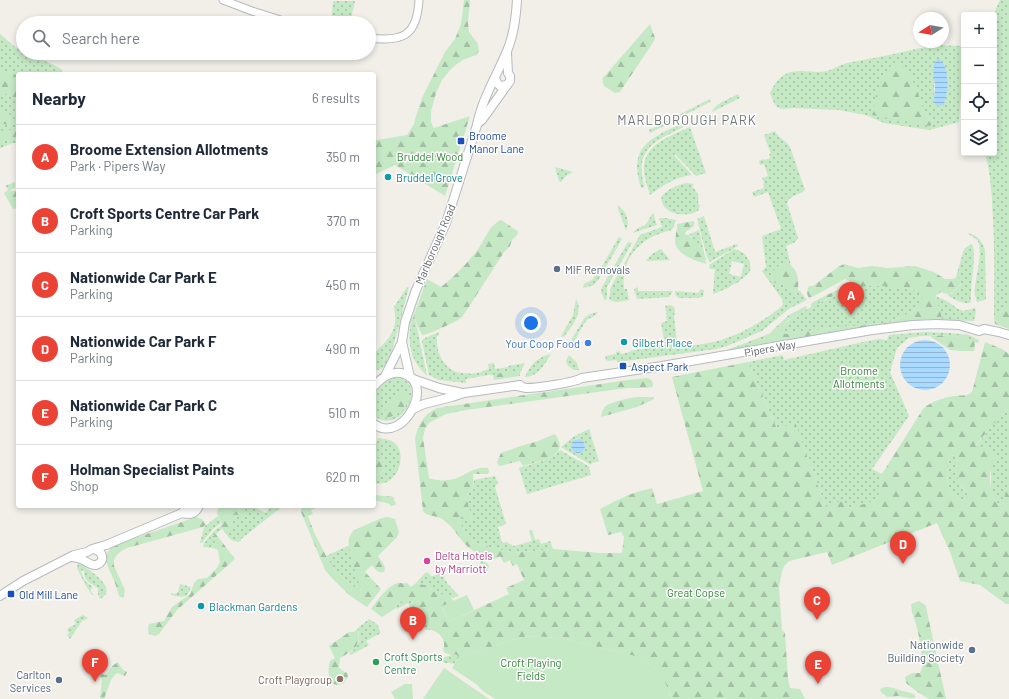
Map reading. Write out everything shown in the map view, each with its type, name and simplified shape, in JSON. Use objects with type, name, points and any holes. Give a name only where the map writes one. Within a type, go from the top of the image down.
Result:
[{"type":"main road","name":"Marlborough Road","points":[[385,376],[402,342],[405,322],[418,283],[446,223],[481,109],[508,50],[515,22],[518,0]]},
{"type":"main road","name":"Marlborough Road","points":[[508,50],[508,73]]},
{"type":"main road","points":[[504,71],[508,73],[511,78],[509,83],[503,86],[498,85],[496,76],[504,71]]},
{"type":"main road","name":"Marlborough Road","points":[[477,125],[507,85]]},
{"type":"main road","name":"Pipers Way","points":[[412,409],[424,404],[464,393],[517,386],[572,376],[582,378],[656,367],[899,326],[927,324],[960,326],[964,324],[975,324],[980,325],[984,329],[1009,335]]},
{"type":"main road","name":"Marlborough Road","points":[[402,342],[411,378],[415,385],[417,394],[412,409]]},
{"type":"main road","name":"Pipers Way","points":[[385,376],[392,373],[398,373],[439,388],[464,393]]},
{"type":"main road","points":[[376,384],[385,376]]},
{"type":"main road","points":[[376,425],[385,428],[396,426],[406,419],[412,409]]},
{"type":"main road","points":[[0,596],[23,580],[70,557],[113,542],[182,513],[186,508]]},
{"type":"main road","points":[[182,513],[189,514],[196,512],[198,508]]},
{"type":"main road","points":[[70,557],[80,558],[96,565],[100,562],[113,542]]},
{"type":"main road","points":[[91,550],[100,550],[102,558]]},
{"type":"main road","points":[[88,562],[86,557],[91,550]]},
{"type":"street","points":[[223,0],[268,16]]},
{"type":"street","points":[[376,38],[390,39],[406,34],[415,24],[419,0]]},
{"type":"green space","name":"Bruddel Wood","points":[[464,0],[470,0],[468,23],[469,32],[478,44],[479,51],[476,55],[457,64],[442,80],[436,93],[431,111],[431,122],[434,128],[470,116],[445,196],[395,165],[376,174],[376,139],[407,135],[414,124],[422,98],[445,52],[455,39],[461,24]]},
{"type":"green space","points":[[1000,0],[1009,0],[1009,309],[999,312],[994,318],[994,245],[992,203],[990,178],[986,156],[997,156],[997,12],[994,12]]},
{"type":"green space","points":[[333,1],[355,1],[352,16],[332,16]]},
{"type":"green space","points":[[650,24],[655,38],[654,41],[620,92],[615,93],[604,86],[602,79]]},
{"type":"green space","points":[[0,34],[16,48],[16,60],[43,60],[60,68],[63,72],[16,72],[16,143],[0,148]]},
{"type":"green space","points":[[949,46],[961,46],[961,96],[959,122],[929,130],[884,123],[866,115],[839,110],[794,108],[782,109],[777,107],[770,93],[773,86],[782,76],[788,73],[798,71],[822,72],[847,63],[920,48],[949,48]],"holes":[[[934,65],[948,76],[947,86],[944,105],[934,95]],[[881,84],[917,89],[924,113],[933,122]]]},
{"type":"green space","points":[[897,61],[906,68],[917,89],[924,113],[933,123],[930,126],[872,115],[878,90],[891,65]]},
{"type":"green space","points":[[0,70],[12,72],[16,75],[16,100],[0,91]]},
{"type":"green space","points":[[738,94],[740,98],[712,112],[716,106]]},
{"type":"green space","points":[[710,99],[710,102],[650,133],[649,130]]},
{"type":"green space","points":[[0,109],[12,116],[14,123],[7,125],[0,122]]},
{"type":"green space","points":[[682,123],[690,124],[668,134],[651,146],[646,153],[642,162],[642,173],[645,187],[641,188],[637,162],[640,153],[645,146],[660,134]]},
{"type":"green space","points":[[690,127],[706,173],[696,176],[675,154],[674,155],[692,175],[670,182],[650,195],[644,174],[645,162],[648,154],[652,148],[666,138]]},
{"type":"green space","points":[[16,128],[16,139],[9,139],[0,142],[0,131]]},
{"type":"green space","points":[[775,131],[790,147],[805,190],[791,197],[787,203],[798,238],[795,242],[786,246],[791,265],[787,262],[780,265],[771,273],[773,281],[785,285],[795,292],[800,291],[807,300],[790,308],[762,331],[727,346],[716,349],[618,362],[616,360],[606,360],[605,356],[616,354],[616,352],[620,351],[622,354],[652,347],[652,345],[665,345],[661,323],[667,321],[665,306],[670,305],[674,307],[677,342],[685,341],[686,346],[714,342],[732,336],[758,323],[781,307],[783,304],[782,299],[762,271],[766,267],[762,236],[781,229],[768,192],[754,197],[752,192],[764,188],[762,178],[768,176],[764,164],[760,165],[759,161],[770,158],[769,154],[771,154],[764,135]]},
{"type":"green space","points":[[555,167],[573,172],[567,175],[561,182],[559,181]]},
{"type":"green space","points":[[15,182],[15,188],[10,190],[16,191],[16,208],[13,209],[4,193],[8,190],[7,185]]},
{"type":"green space","points":[[686,183],[694,184],[692,187],[697,193],[698,204],[700,205],[698,211],[689,214],[673,213],[664,207],[661,199],[662,196],[671,188]]},
{"type":"green space","points":[[617,205],[627,216],[628,224],[626,231]]},
{"type":"green space","points":[[653,213],[657,225],[633,233],[646,224]]},
{"type":"green space","points":[[704,216],[715,252],[737,244],[738,246],[710,262],[707,257],[697,219]]},
{"type":"green space","points":[[659,218],[676,220],[672,230],[652,237],[636,249],[630,257],[624,277],[624,289],[627,289],[629,300],[617,302],[609,300],[611,287],[640,235],[662,227]]},
{"type":"green space","points":[[501,220],[516,230],[518,232],[517,235],[504,252],[467,310],[458,320],[422,335],[414,314],[427,279],[441,287],[468,261],[479,248],[493,226]]},
{"type":"green space","points":[[694,221],[694,226],[685,232],[686,235],[691,237],[700,248],[706,264],[686,256],[678,250],[676,245],[675,240],[677,224]]},
{"type":"green space","points":[[699,230],[706,261],[691,236],[688,235]]},
{"type":"green space","points":[[967,233],[979,238],[985,250],[986,298],[985,300],[977,302],[975,291],[980,250],[977,240]]},
{"type":"green space","points":[[619,237],[622,239],[599,279],[594,285],[583,288],[584,284],[592,280],[601,268]]},
{"type":"green space","points":[[628,242],[632,243],[607,287],[607,298],[605,301],[601,292],[602,287]]},
{"type":"green space","points":[[971,244],[973,246],[974,260],[971,301],[970,303],[964,303],[947,295],[952,294],[961,284],[956,277],[964,249]]},
{"type":"green space","points":[[661,249],[670,260],[646,261],[652,254]]},
{"type":"green space","points":[[734,249],[745,254],[749,260],[750,272],[736,284],[735,283],[728,288],[713,294],[715,269],[710,269],[709,265]],"holes":[[[732,261],[744,264],[741,277],[729,274]]]},
{"type":"green space","points":[[787,262],[796,271],[798,291],[795,292],[773,281],[771,273],[780,265]]},
{"type":"green space","points":[[844,264],[858,268],[872,266],[888,268],[915,266],[934,272],[945,279],[953,279],[958,277],[961,283],[950,294],[941,292],[935,296],[941,314],[941,320],[930,319],[909,321],[757,345],[756,343],[758,341],[766,338],[789,315],[806,306],[807,309],[787,321],[782,327],[785,334],[890,322],[921,308],[922,301],[917,291],[906,288],[878,286],[856,287],[839,293],[811,307],[813,302],[846,287],[850,281],[845,279],[809,298],[807,294],[809,286],[813,286]]},
{"type":"green space","points":[[859,286],[889,286],[912,289],[919,292],[923,301],[921,308],[890,322],[785,334],[782,327],[796,315],[835,295]]},
{"type":"green space","points":[[407,287],[409,287],[391,355],[384,367],[376,370],[376,352],[392,334],[394,328],[394,307]]},
{"type":"green space","points":[[638,287],[638,291],[673,291],[669,297],[637,299],[634,289]]},
{"type":"green space","points":[[700,289],[704,290],[703,297],[678,298],[675,293],[675,291],[699,293]]},
{"type":"green space","points":[[935,296],[947,301],[963,311],[975,308],[976,311],[974,321],[941,320],[941,314]]},
{"type":"green space","points":[[576,299],[579,309],[576,319],[564,337],[561,336],[573,315]]},
{"type":"green space","points":[[1009,309],[1009,329],[995,324],[994,318],[999,312]]},
{"type":"green space","points":[[598,312],[587,320],[573,344],[570,342],[585,317]]},
{"type":"green space","points":[[414,314],[427,376],[418,366],[412,355],[410,325]]},
{"type":"green space","points":[[439,332],[437,336],[438,351],[444,363],[455,371],[470,374],[489,369],[488,364],[494,363],[495,369],[525,363],[520,373],[506,372],[466,379],[466,383],[439,380],[429,375],[422,341],[423,339]]},
{"type":"green space","name":"Broome Allotments","points":[[925,332],[969,335],[979,340],[978,343],[951,335],[921,336],[909,338],[897,348],[890,372],[909,416],[872,469],[882,474],[878,498],[876,501],[848,508],[826,507],[795,423],[777,429],[748,362],[783,355],[784,360],[863,342],[879,339],[887,340],[889,335]]},
{"type":"green space","points":[[771,333],[766,338],[758,341],[756,343],[757,345],[722,352]]},
{"type":"green space","points":[[951,335],[973,340],[975,342],[974,351],[950,350],[930,336]]},
{"type":"green space","name":"Great Copse","points":[[985,342],[1002,349],[1009,354],[1009,410],[1006,411],[975,446],[987,447],[996,454],[991,469],[990,483],[998,505],[1002,504],[1006,490],[1009,486],[1009,604],[1006,604],[980,585],[960,581],[950,552],[937,523],[832,565],[827,552],[789,561],[784,566],[779,587],[782,630],[785,633],[790,688],[800,689],[805,699],[672,699],[656,669],[649,663],[634,656],[566,639],[527,636],[459,657],[455,654],[452,655],[445,653],[443,650],[444,643],[442,637],[431,630],[410,600],[403,603],[399,602],[394,606],[396,608],[382,617],[371,609],[392,586],[400,583],[407,583],[411,587],[416,583],[428,586],[435,592],[450,597],[454,601],[442,607],[449,622],[509,594],[506,588],[524,580],[517,564],[513,566],[510,560],[504,563],[500,556],[492,559],[474,551],[464,543],[447,522],[423,511],[415,439],[422,421],[428,414],[437,408],[628,380],[648,378],[651,380],[653,382],[652,387],[647,388],[627,388],[446,414],[429,423],[425,429],[423,438],[429,478],[451,480],[479,468],[488,468],[488,474],[473,474],[474,489],[467,493],[472,520],[471,522],[468,522],[464,517],[459,517],[458,519],[463,529],[474,543],[513,553],[553,549],[600,553],[622,553],[624,537],[621,532],[608,535],[600,509],[626,496],[652,488],[657,504],[703,491],[672,377],[748,362],[777,429],[795,422],[826,507],[833,503],[844,501],[848,508],[876,501],[880,491],[882,474],[923,409],[937,400],[968,395],[972,392]],"holes":[[[956,455],[958,478],[969,498],[967,500],[961,501],[952,494],[947,485],[949,456]]]},
{"type":"green space","points":[[551,354],[538,372],[534,375],[525,377],[529,369],[538,359]]},
{"type":"green space","points":[[569,355],[577,363],[579,370],[574,370],[568,366],[566,361]]},
{"type":"green space","points":[[509,371],[520,373],[520,376],[494,380],[493,375]]},
{"type":"green space","points":[[396,377],[406,381],[411,388],[411,397],[408,406],[402,414],[394,419],[384,421],[376,417],[376,391],[390,379]],"holes":[[[404,393],[406,406],[394,416],[390,403],[397,395]]]},
{"type":"green space","points":[[404,393],[408,395],[408,400],[402,411],[385,418],[384,413],[390,403],[397,395]]},
{"type":"green space","points":[[637,397],[654,397],[654,399],[637,407],[601,417],[603,409],[606,406]]},
{"type":"green space","points":[[1009,410],[1009,486],[1006,490],[1002,504],[998,505],[991,490],[991,470],[975,447],[990,428],[1006,411]]},
{"type":"green space","points":[[589,429],[599,461],[592,463],[591,465],[561,447],[573,437]],"holes":[[[578,438],[585,444],[584,450],[579,453],[572,450],[571,446],[574,440]]]},
{"type":"green space","points":[[555,434],[559,442],[559,448],[557,453],[551,457],[523,466],[520,461],[499,466],[497,462],[501,453]]},
{"type":"green space","points":[[378,438],[392,441],[400,451],[401,457],[398,469],[392,479],[380,484],[376,483],[376,475],[381,473],[383,466],[382,461],[376,457]]},
{"type":"green space","points":[[560,450],[590,467],[591,475],[527,494],[519,468],[547,459]]},
{"type":"green space","points":[[956,455],[958,478],[961,486],[969,498],[967,500],[961,501],[952,494],[947,485],[949,456]]},
{"type":"green space","points":[[376,457],[382,462],[383,466],[383,471],[376,475]]},
{"type":"green space","points":[[495,476],[498,483],[495,487],[506,524],[498,527],[502,543],[506,542],[514,546],[532,541],[529,531],[532,530],[535,540],[539,539],[541,544],[550,541],[553,549],[513,553],[474,543],[463,529],[458,519],[459,517],[464,517],[467,521],[471,522],[472,520],[467,493],[474,489],[474,480]]},
{"type":"green space","points":[[376,495],[394,497],[396,503],[395,505],[390,506],[390,504],[376,500]]},
{"type":"green space","points":[[239,508],[238,510],[245,514],[242,516],[228,514],[234,518],[231,524],[231,531],[226,534],[220,526],[222,524],[217,513],[218,509]]},
{"type":"green space","points":[[256,508],[266,513],[269,508],[280,508],[241,539],[241,541],[234,541],[226,534],[231,528],[231,524],[233,522],[228,514],[245,514],[238,509]]},
{"type":"green space","points":[[302,508],[316,508],[311,510],[313,514],[308,516],[326,556],[335,571],[360,591],[361,589],[351,557],[349,538],[354,530],[382,518],[388,517],[395,519],[399,532],[397,537],[378,556],[384,566],[384,572],[378,572],[372,565],[365,572],[381,589],[367,607],[349,595],[325,570],[301,512]]},
{"type":"green space","points":[[218,516],[221,523],[213,529],[202,543],[200,543],[204,527]]},
{"type":"green space","points":[[196,517],[202,519],[206,525],[127,548],[115,557],[114,566],[125,590],[123,598],[119,596],[106,561],[107,553],[110,549],[115,545]]},
{"type":"green space","points":[[220,526],[222,529],[213,537],[216,543],[213,548],[203,547],[209,536]]},
{"type":"green space","points":[[216,534],[235,559],[177,610],[159,634],[155,636],[149,634],[149,624],[164,621],[172,607],[190,594],[194,583],[198,579],[207,578],[217,568],[220,562],[218,550],[213,548],[216,543],[212,537]]},
{"type":"green space","points":[[350,545],[352,558],[361,589],[360,591],[335,571],[326,556]]},
{"type":"green space","points":[[481,561],[486,562],[489,566],[487,571],[485,573],[480,573],[480,571],[476,569],[476,566],[479,565]]},
{"type":"green space","points":[[78,563],[88,569],[105,585],[107,590],[105,595],[100,599],[98,588],[86,579],[84,571],[82,570],[81,572],[85,581],[93,587],[91,592],[94,595],[92,595],[86,586],[77,568]]},
{"type":"green space","points":[[439,571],[447,583],[459,596],[451,598],[435,592],[428,586],[416,583],[425,573],[427,572],[431,576],[434,576]]},
{"type":"green space","points":[[180,584],[191,587],[188,594],[183,597],[171,595],[171,593],[175,594],[178,592]]},
{"type":"green space","points":[[467,595],[474,610],[449,622],[442,606]]},
{"type":"green space","points":[[410,600],[431,630],[426,630],[408,603],[397,609],[394,606],[399,602]]},
{"type":"green space","points":[[919,601],[926,607],[946,699],[929,699],[906,683],[905,677],[912,673],[920,673],[923,665],[918,631],[911,604]]},
{"type":"green space","points":[[83,615],[88,618],[82,621],[70,639],[67,635],[69,633],[67,629],[76,624],[74,620]]},
{"type":"green space","points":[[369,619],[377,624],[381,633],[366,641],[369,645],[351,655],[350,653],[356,648],[358,642],[358,628]]},
{"type":"green space","points":[[358,628],[358,640],[356,647],[340,658],[339,668],[347,673],[348,677],[343,684],[337,685],[331,683],[329,667],[330,661],[335,658],[329,646],[349,632],[354,632]]},
{"type":"green space","name":"Croft Playing Fields","points":[[527,636],[566,639],[634,656],[649,663],[656,669],[664,679],[672,699],[495,699],[452,668],[459,657]]},
{"type":"green space","points":[[455,654],[459,657],[454,664],[444,663],[442,658]]},
{"type":"green space","points":[[118,662],[122,669],[127,672],[125,676],[117,673],[113,677],[104,699],[100,699],[102,678],[99,677],[99,674],[107,674],[112,666]]},
{"type":"green space","points":[[444,668],[489,699],[423,699]]},
{"type":"green space","points":[[405,684],[412,684],[413,699],[395,699],[391,692]]},
{"type":"green space","points":[[885,687],[910,693],[915,695],[915,698],[898,696],[887,697],[881,692],[880,689]]},
{"type":"water","points":[[937,59],[941,60],[944,66],[948,82],[944,105],[940,106],[936,106],[934,102],[935,87],[933,71]]},
{"type":"water","points":[[920,340],[930,340],[943,347],[950,360],[950,370],[943,383],[930,390],[920,390],[911,386],[904,379],[900,370],[900,360],[904,351],[911,344]]},
{"type":"water","points":[[575,439],[581,439],[585,443],[585,449],[581,453],[575,453],[571,449],[571,443]]},
{"type":"place","name":"Broome Manor Lane","points":[[461,141]]},
{"type":"place","name":"Bruddel Grove","points":[[388,177]]},
{"type":"place","name":"MIF Removals","points":[[557,269]]},
{"type":"place","name":"Broome Extension Allotments","points":[[851,315]]},
{"type":"place","name":"Gilbert Place","points":[[624,342]]},
{"type":"place","name":"Your Coop Food","points":[[588,343]]},
{"type":"place","name":"Aspect Park","points":[[623,366]]},
{"type":"place","name":"Delta Hotels by Marriott","points":[[427,561]]},
{"type":"place","name":"Nationwide Car Park F","points":[[903,564]]},
{"type":"place","name":"Old Mill Lane","points":[[11,594]]},
{"type":"place","name":"Blackman Gardens","points":[[201,606]]},
{"type":"place","name":"Nationwide Car Park E","points":[[817,620]]},
{"type":"place","name":"Croft Sports Centre Car Park","points":[[413,640]]},
{"type":"place","name":"Nationwide Building Society","points":[[972,650]]},
{"type":"place","name":"Croft Sports Centre","points":[[376,662]]},
{"type":"place","name":"Croft Playgroup","points":[[340,679]]},
{"type":"place","name":"Carlton Services","points":[[59,680]]},
{"type":"place","name":"Holman Specialist Paints","points":[[95,682]]},
{"type":"place","name":"Nationwide Car Park C","points":[[818,684]]},
{"type":"district","name":"MARLBOROUGH PARK","points":[[687,120]]}]
